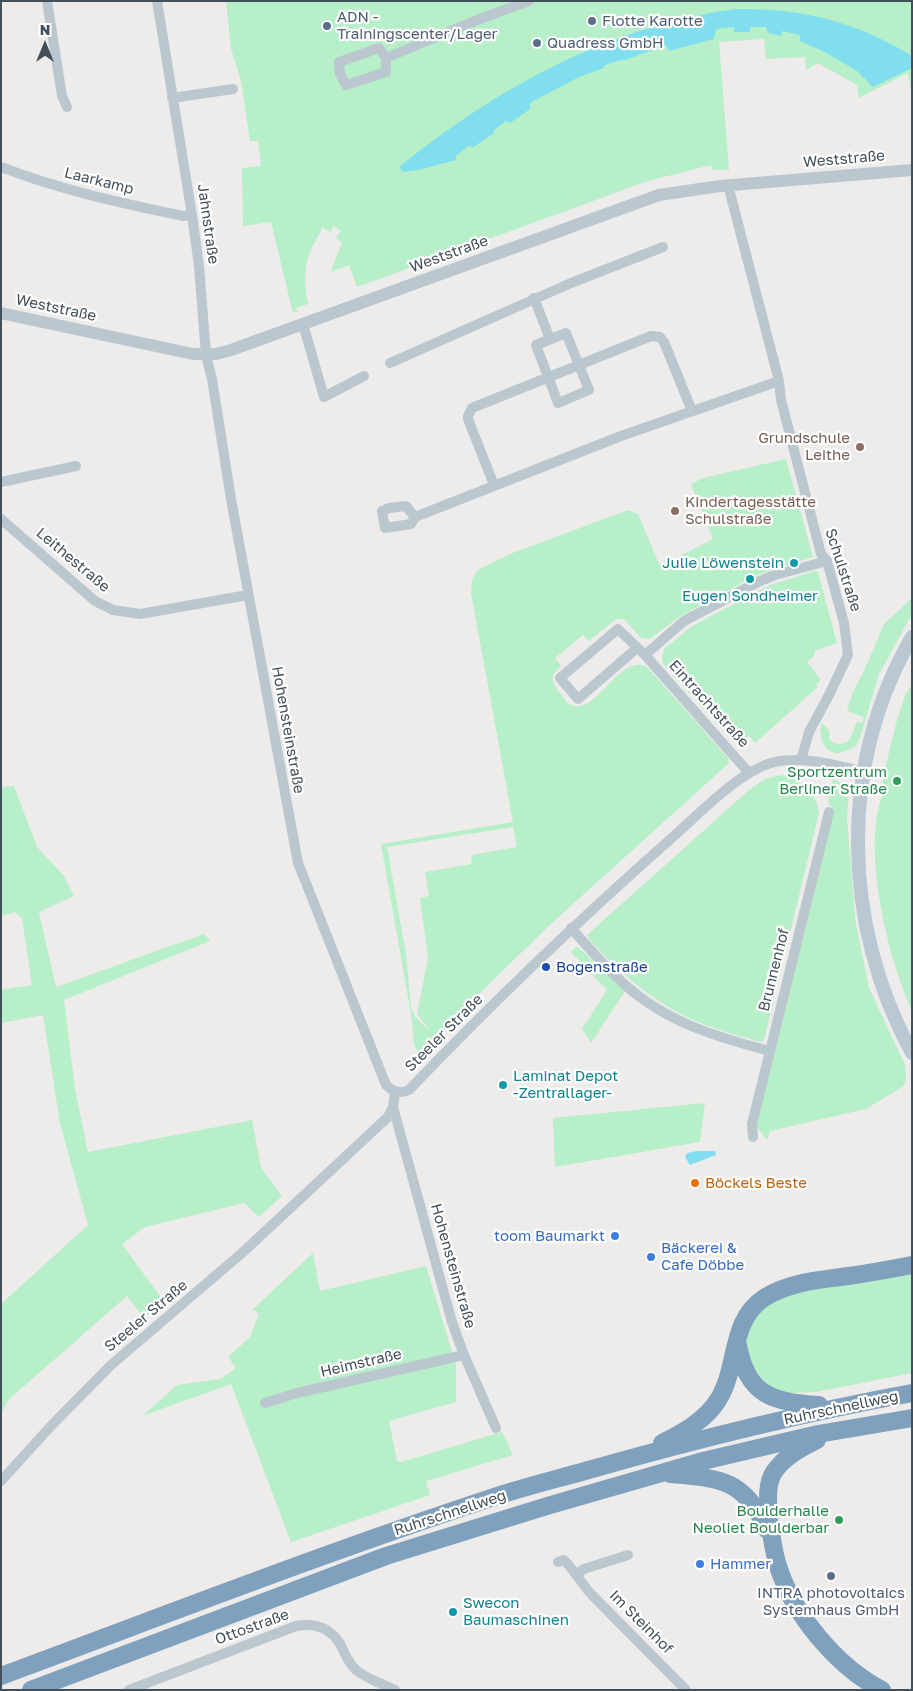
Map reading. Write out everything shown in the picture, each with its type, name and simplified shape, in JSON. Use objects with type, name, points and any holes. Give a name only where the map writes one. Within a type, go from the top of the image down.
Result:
[{"type":"highway","points":[[636,1456],[676,1436],[703,1417],[719,1400],[742,1323],[747,1313],[773,1292],[788,1287],[912,1265]]},
{"type":"highway","points":[[737,1342],[740,1359],[746,1373],[755,1385],[766,1394],[780,1401],[798,1404],[839,1406]]},
{"type":"highway","name":"Ruhrschnellweg","points":[[1,1676],[346,1548],[491,1498],[636,1456],[839,1406],[912,1393]]},
{"type":"highway","name":"Ruhrschnellweg","points":[[31,1690],[386,1556],[658,1473],[808,1436],[912,1418]]},
{"type":"highway","points":[[838,1431],[787,1457],[774,1472],[769,1488],[768,1507],[771,1539],[778,1567],[790,1594],[809,1625],[847,1667],[865,1681],[882,1690]]},
{"type":"highway","points":[[658,1473],[710,1478],[733,1485],[747,1496],[760,1513],[771,1539]]},
{"type":"main road","points":[[912,637],[893,675],[875,724],[864,772],[858,818],[857,861],[866,928],[881,985],[896,1023],[912,1053]]},
{"type":"street","points":[[47,1],[62,96],[67,107]]},
{"type":"street","name":"Jahnstraße","points":[[157,1],[192,215],[199,266],[206,355]]},
{"type":"street","points":[[386,58],[477,20],[529,1]]},
{"type":"street","points":[[379,48],[386,58],[386,72],[346,85],[340,74],[339,62],[371,50],[379,48]]},
{"type":"street","points":[[172,98],[233,88]]},
{"type":"street","name":"Laarkamp","points":[[1,167],[28,178],[74,191],[183,216],[192,215]]},
{"type":"street","name":"Weststraße","points":[[1,313],[206,355],[231,350],[650,198],[673,192],[728,185],[912,170]]},
{"type":"street","name":"Schulstraße","points":[[728,185],[779,381],[781,400],[804,491],[821,554],[827,561],[844,623],[848,655],[832,690],[809,732],[801,760]]},
{"type":"street","points":[[390,363],[534,298],[662,247]]},
{"type":"street","points":[[534,298],[550,339]]},
{"type":"street","points":[[303,324],[324,397],[364,376]]},
{"type":"street","points":[[566,333],[589,390],[558,403],[536,345],[550,339],[566,333]]},
{"type":"street","points":[[494,485],[468,419],[472,408],[651,336],[660,337],[664,342],[692,411]]},
{"type":"street","name":"Hohensteinstraße","points":[[206,355],[212,379],[230,499],[298,863],[382,1079],[395,1092]]},
{"type":"street","points":[[415,517],[621,436],[779,381]]},
{"type":"street","points":[[1,482],[76,466]]},
{"type":"street","name":"Leithestraße","points":[[1,519],[95,601],[113,610],[140,614],[248,595]]},
{"type":"street","points":[[641,652],[618,629],[560,678],[578,699],[684,621],[760,581],[827,561]]},
{"type":"street","name":"Eintrachtstraße","points":[[641,652],[749,773]]},
{"type":"street","name":"Steeler Straße","points":[[395,1092],[409,1090],[528,970],[602,899],[712,802],[749,773],[771,763],[801,760],[864,772]]},
{"type":"street","name":"Brunnenhof","points":[[753,1137],[752,1124],[830,812]]},
{"type":"street","points":[[571,928],[624,984],[654,1007],[714,1036],[770,1051]]},
{"type":"street","points":[[393,1108],[395,1092]]},
{"type":"street","name":"Hohensteinstraße","points":[[393,1108],[452,1322],[464,1355],[496,1428]]},
{"type":"street","name":"Steeler Straße","points":[[1,1481],[50,1427],[111,1365],[242,1254],[388,1117],[393,1108]]},
{"type":"street","name":"Heimstraße","points":[[265,1403],[297,1393],[464,1355]]},
{"type":"street","points":[[577,1574],[584,1569],[628,1555]]},
{"type":"street","name":"Im Steinhof","points":[[558,1562],[564,1560],[591,1594],[686,1690]]},
{"type":"street","name":"Ottostraße","points":[[128,1690],[296,1626],[313,1625],[327,1629],[339,1642],[350,1664],[357,1671],[395,1690]]},
{"type":"green space","points":[[226,1],[912,1],[912,96],[908,73],[859,98],[857,85],[818,63],[806,70],[805,57],[766,59],[764,39],[719,42],[729,170],[713,170],[711,165],[648,181],[357,287],[349,265],[331,272],[342,242],[336,238],[341,231],[334,226],[330,232],[322,227],[307,260],[305,281],[308,304],[296,308],[297,312],[293,313],[271,222],[243,226],[242,168],[261,166],[258,141],[250,141],[241,81],[231,49]]},
{"type":"green space","points":[[786,459],[813,557],[757,575],[679,617],[650,639],[641,638],[624,619],[616,619],[589,641],[583,635],[555,658],[561,666],[553,675],[553,681],[567,702],[578,707],[588,703],[627,669],[637,665],[647,667],[728,758],[729,763],[553,922],[489,984],[420,1056],[414,1044],[412,1020],[381,844],[513,822],[471,593],[472,581],[477,570],[515,552],[628,510],[638,514],[659,564],[664,564],[713,539],[691,484],[703,478]],"holes":[[[513,827],[517,847],[471,855],[472,864],[425,872],[429,896],[420,898],[428,958],[417,1014],[432,1033],[415,1017],[411,1008],[406,954],[387,847]]]},
{"type":"green space","points":[[815,571],[818,572],[837,643],[815,651],[814,656],[807,662],[821,680],[816,684],[818,687],[755,743],[749,736],[743,740],[738,734],[732,740],[663,664],[664,649],[692,626],[770,585]]},
{"type":"green space","points":[[911,599],[912,614],[879,674],[860,738],[855,747],[839,753],[829,750],[825,747],[821,738],[821,723],[828,729],[831,741],[840,744],[847,742],[857,722],[862,723],[864,717],[847,711],[852,694],[884,624]]},
{"type":"green space","points":[[912,685],[912,1010],[894,962],[886,932],[876,868],[875,838],[878,812],[885,790],[881,789],[894,734],[902,704]]},
{"type":"green space","points":[[782,775],[796,780],[807,788],[818,806],[819,813],[764,1040],[761,1042],[706,1025],[682,1015],[667,1006],[626,975],[600,951],[587,935],[749,790],[765,779]]},
{"type":"green space","points":[[833,778],[840,783],[848,800],[847,818],[855,919],[869,988],[905,1065],[906,1077],[904,1086],[866,1109],[770,1131],[767,1140],[756,1126],[834,811],[828,802]]},
{"type":"green space","points":[[14,786],[37,847],[63,875],[74,896],[39,912],[56,987],[204,934],[210,941],[64,1000],[75,1089],[88,1152],[252,1120],[261,1168],[282,1196],[259,1217],[244,1203],[145,1227],[122,1244],[164,1302],[144,1318],[127,1296],[8,1400],[1,1414],[1,1304],[88,1225],[60,1123],[43,1015],[1,1023],[1,990],[32,985],[22,918],[15,912],[1,916],[1,787]]},
{"type":"green space","points":[[576,947],[625,991],[591,1043],[582,1029],[607,990],[571,952]]},
{"type":"green space","points":[[705,1103],[700,1142],[555,1167],[553,1118]]},
{"type":"green space","points":[[313,1253],[320,1291],[426,1266],[456,1365],[456,1402],[389,1421],[397,1461],[401,1462],[502,1432],[513,1455],[426,1481],[430,1495],[291,1542],[231,1384],[142,1416],[177,1385],[220,1379],[236,1368],[228,1357],[250,1337],[259,1314],[253,1309]]},
{"type":"green space","points":[[912,1272],[912,1373],[816,1392],[788,1393],[770,1387],[749,1365],[746,1347],[747,1331],[758,1312],[777,1298],[804,1290]]},
{"type":"water","points":[[737,9],[761,9],[806,14],[850,26],[871,34],[912,56],[912,68],[873,87],[857,71],[825,52],[800,41],[800,35],[782,31],[781,36],[768,33],[766,27],[750,27],[750,32],[734,32],[734,27],[716,29],[714,39],[669,51],[666,45],[605,65],[604,68],[579,77],[530,103],[530,109],[510,123],[506,121],[494,130],[494,133],[472,148],[470,145],[456,156],[456,160],[403,172],[399,167],[475,111],[558,64],[601,45],[645,29],[690,17]]},
{"type":"water","points":[[715,1151],[716,1155],[690,1165],[685,1157],[687,1153]]},
{"type":"place","name":"Flotte Karotte","points":[[592,21]]},
{"type":"place","name":"ADN - Trainingscenter/Lager","points":[[327,26]]},
{"type":"place","name":"Quadress GmbH","points":[[537,43]]},
{"type":"place","name":"Grundschule Leithe","points":[[860,447]]},
{"type":"place","name":"Kindertagesstätte Schulstraße","points":[[675,511]]},
{"type":"place","name":"Julie Löwenstein","points":[[794,563]]},
{"type":"place","name":"Eugen Sondheimer","points":[[750,579]]},
{"type":"place","name":"Sportzentrum Berliner Straße","points":[[897,781]]},
{"type":"place","name":"Bogenstraße","points":[[546,967]]},
{"type":"place","name":"Laminat Depot -Zentrallager-","points":[[503,1085]]},
{"type":"place","name":"Böckels Beste","points":[[695,1183]]},
{"type":"place","name":"toom Baumarkt","points":[[615,1236]]},
{"type":"place","name":"Bäckerei & Cafe Döbbe","points":[[651,1257]]},
{"type":"place","name":"Boulderhalle Neoliet Boulderbar","points":[[839,1520]]},
{"type":"place","name":"Hammer","points":[[700,1564]]},
{"type":"place","name":"INTRA photovoltaics Systemhaus GmbH","points":[[831,1576]]},
{"type":"place","name":"Swecon Baumaschinen","points":[[453,1612]]}]
